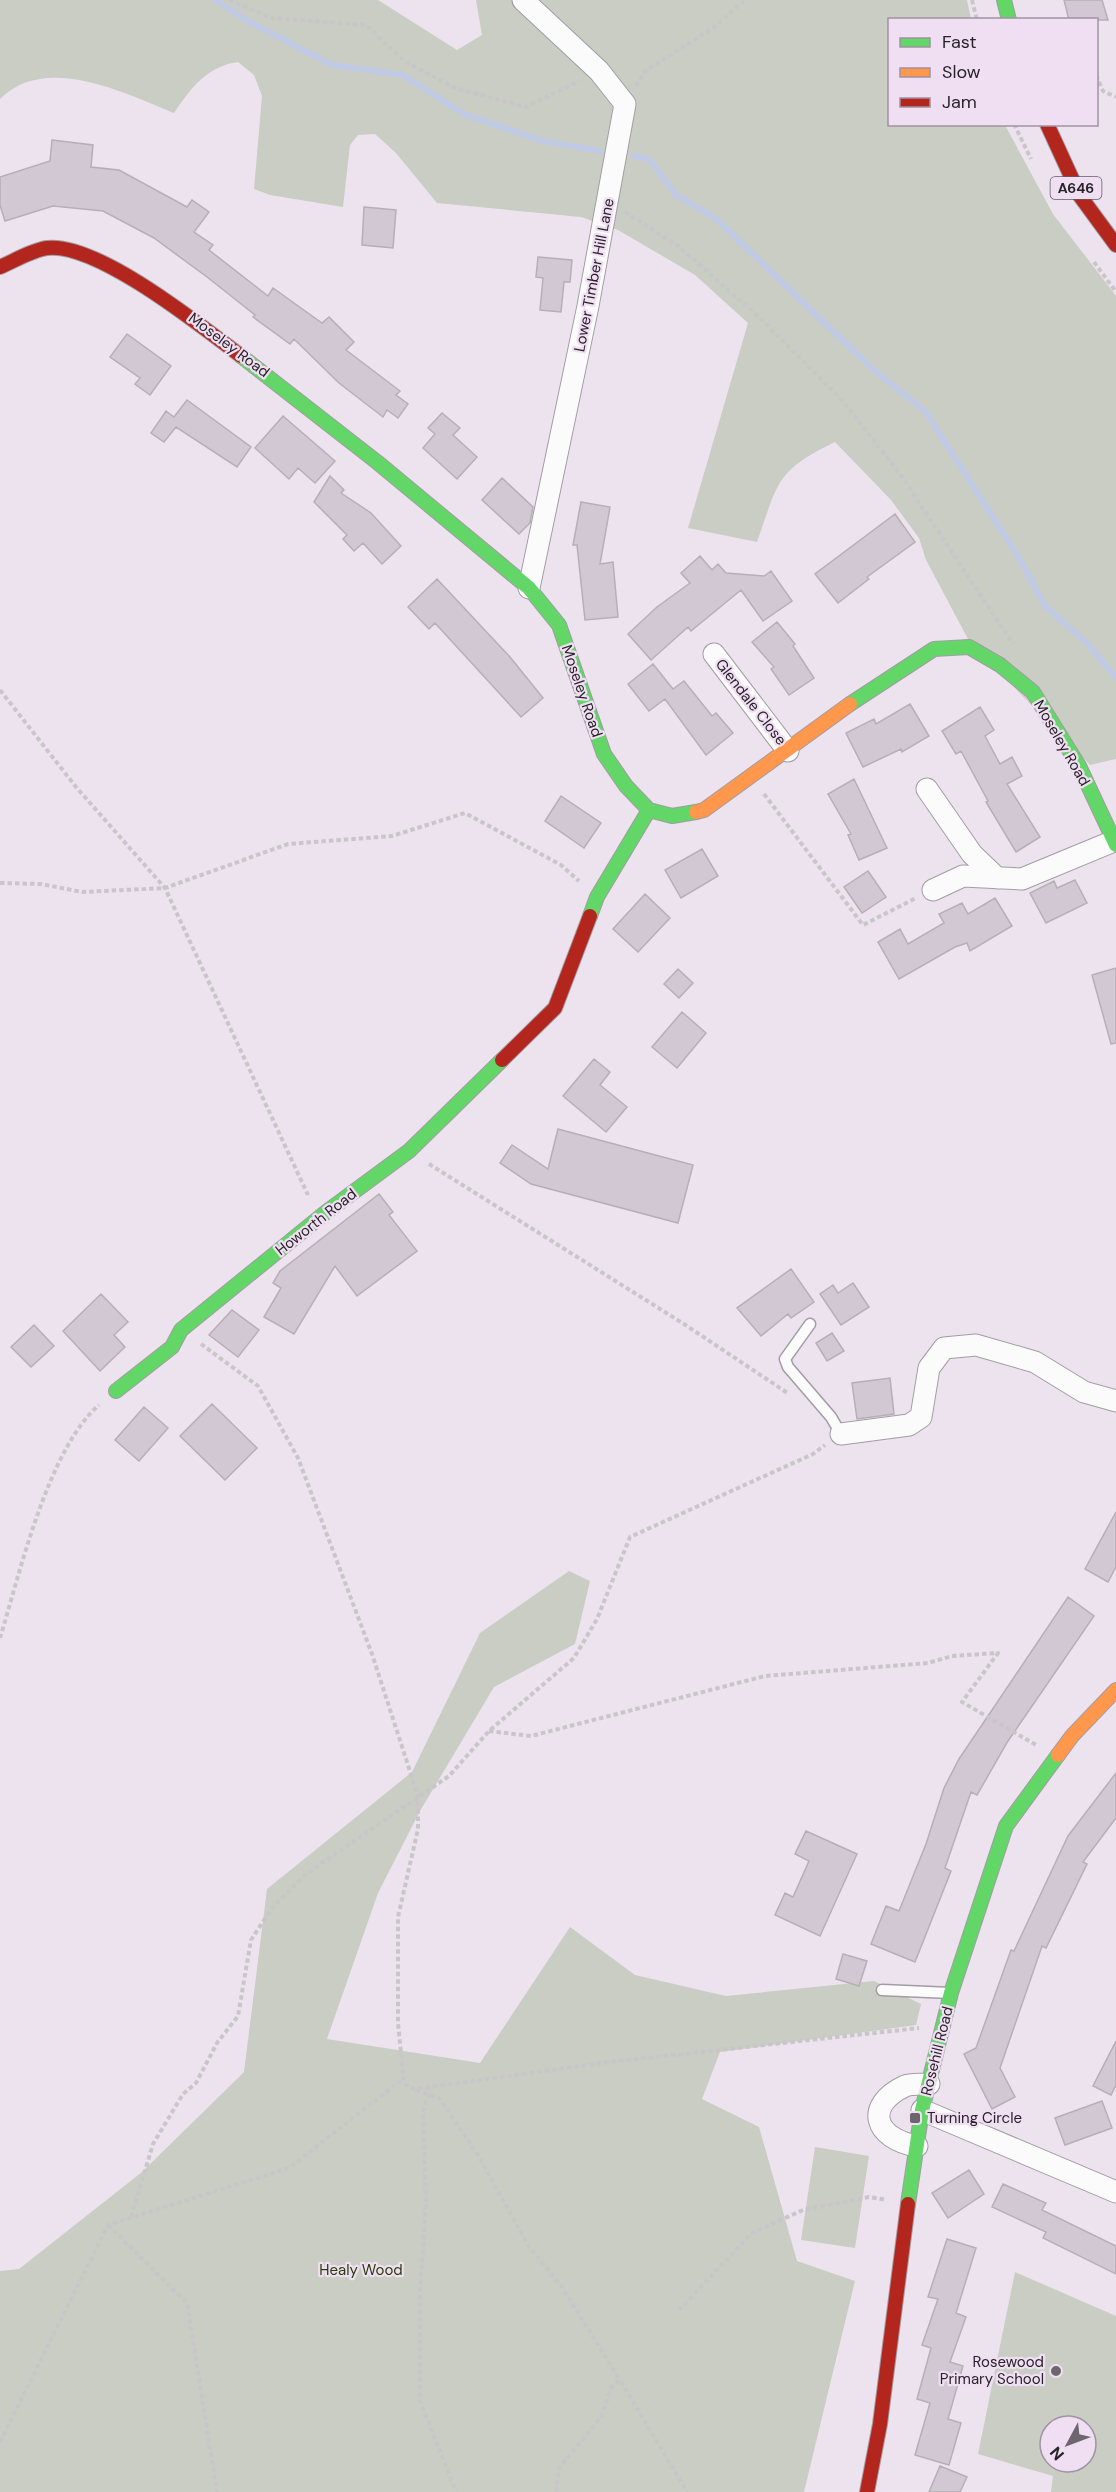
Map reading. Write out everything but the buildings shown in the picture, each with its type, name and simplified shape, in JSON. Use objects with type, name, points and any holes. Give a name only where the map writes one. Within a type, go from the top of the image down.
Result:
[{"type":"main road","points":[[1004,0],[1009,18]]},
{"type":"main road","name":"A646","points":[[1048,126],[1080,196],[1116,245]]},
{"type":"main road","name":"Moseley Road","points":[[0,267],[46,248],[87,255],[171,302],[377,462],[529,588],[559,625],[604,754],[626,786],[649,810],[672,816],[704,810],[859,698],[934,649],[969,647],[1000,665],[1033,693],[1056,725],[1115,843]]},
{"type":"main road","name":"Howorth Road","points":[[116,1391],[172,1347],[181,1330],[319,1218],[409,1151],[555,1008],[597,897],[649,810]]},
{"type":"main road","name":"Rosehill Road","points":[[867,2492],[880,2424],[922,2110],[951,1993],[1006,1826],[1072,1736],[1116,1690]]},
{"type":"street","points":[[523,0],[599,71],[626,104]]},
{"type":"street","name":"Lower Timber Hill Lane","points":[[529,588],[608,204],[626,104]]},
{"type":"street","name":"Glendale Close","points":[[714,654],[788,751]]},
{"type":"street","points":[[927,789],[972,854],[997,878]]},
{"type":"street","points":[[933,890],[963,876],[1022,879],[1115,843]]},
{"type":"street","points":[[841,1434],[909,1425],[921,1417],[929,1368],[944,1348],[976,1345],[1035,1362],[1084,1392],[1116,1401]]},
{"type":"street","points":[[917,2146],[899,2143],[885,2134],[879,2120],[882,2105],[891,2095],[908,2085],[929,2084]]},
{"type":"street","points":[[922,2110],[1116,2191]]},
{"type":"lane","points":[[810,1324],[785,1359],[788,1367],[831,1417],[841,1434]]},
{"type":"lane","points":[[882,1990],[951,1993]]},
{"type":"path","points":[[229,0],[272,18],[366,25],[404,61],[455,88],[526,107],[599,71]]},
{"type":"path","points":[[626,104],[645,71],[713,28],[745,0]]},
{"type":"path","points":[[972,0],[976,18]]},
{"type":"path","points":[[1098,80],[1103,91],[1116,97]]},
{"type":"path","points":[[608,204],[630,214],[678,246],[758,316],[842,400],[900,474],[1015,648],[1015,678]]},
{"type":"path","points":[[0,690],[76,787],[165,888],[319,1218]]},
{"type":"path","points":[[751,777],[863,925],[933,890]]},
{"type":"path","points":[[0,883],[41,884],[82,892],[165,888],[288,844],[392,836],[465,813],[561,865],[597,897]]},
{"type":"path","points":[[409,1151],[684,1324],[791,1396]]},
{"type":"path","points":[[181,1330],[258,1386],[298,1458],[372,1654],[418,1796],[418,1829],[398,1917],[398,2023],[404,2085]]},
{"type":"path","points":[[0,1638],[42,1500],[70,1443],[87,1415],[116,1391]]},
{"type":"path","points":[[131,2218],[153,2144],[183,2094],[195,2083],[217,2043],[238,2016],[251,1940],[272,1908],[305,1875],[449,1776],[489,1731],[574,1658],[597,1619],[630,1536],[813,1454],[841,1434]]},
{"type":"path","points":[[489,1731],[531,1736],[765,1676],[928,1663],[952,1656],[998,1653],[962,1702],[1057,1756]]},
{"type":"path","points":[[415,2089],[687,2053],[944,2025]]},
{"type":"path","points":[[0,2442],[108,2225],[288,2168],[397,2083],[440,2099],[479,2157],[528,2245],[562,2287],[687,2492]]},
{"type":"path","points":[[431,2096],[427,2098],[423,2112],[426,2203],[420,2292],[420,2401],[456,2492]]},
{"type":"path","points":[[679,2310],[752,2233],[803,2210],[858,2199],[869,2197],[909,2203]]},
{"type":"path","points":[[108,2225],[188,2303],[217,2492]]},
{"type":"path","points":[[556,2492],[560,2468],[602,2417],[612,2386],[620,2380]]},
{"type":"green space","points":[[0,0],[378,0],[457,50],[482,35],[476,0],[967,0],[971,18],[888,18],[888,126],[1006,126],[1053,214],[1116,296],[1116,759],[1090,765],[969,641],[926,560],[919,538],[891,500],[835,442],[800,462],[781,481],[757,542],[688,528],[748,323],[695,275],[618,230],[581,217],[437,203],[396,153],[375,134],[358,135],[350,145],[343,207],[270,195],[254,189],[262,96],[254,75],[238,62],[208,73],[174,113],[109,88],[86,81],[62,78],[39,79],[18,86],[0,99]]},
{"type":"green space","name":"Healy Wood","points":[[569,1571],[590,1581],[575,1644],[494,1687],[420,1811],[378,1893],[327,2039],[480,2063],[570,1927],[635,1975],[726,1996],[874,1981],[921,2004],[916,2025],[720,2052],[702,2099],[759,2127],[797,2261],[855,2281],[804,2492],[0,2492],[0,2271],[19,2269],[142,2172],[244,2072],[267,1889],[412,1772],[480,1633]]},
{"type":"green space","points":[[815,2147],[869,2156],[855,2248],[801,2240]]},
{"type":"green space","name":"Rosewood Primary School","points":[[1015,2272],[1116,2316],[1116,2492],[1051,2492],[1053,2476],[1046,2474],[1098,2474],[1098,2414],[1038,2414],[1038,2472],[978,2454]]},
{"type":"waterway","points":[[215,0],[250,22],[332,65],[403,75],[464,114],[543,141],[600,151]]},
{"type":"waterway","points":[[634,156],[649,159],[676,195],[715,218],[875,371],[925,411],[1021,561],[1045,606],[1088,644],[1116,678]]},
{"type":"traffic: fast","points":[[1004,0],[1008,18]]},
{"type":"traffic: fast","points":[[241,356],[377,462],[529,588],[559,625],[604,754],[626,786],[649,810],[672,816],[696,812]]},
{"type":"traffic: fast","points":[[850,704],[934,649],[969,647],[1000,665],[1033,692],[1079,766],[1116,845]]},
{"type":"traffic: fast","points":[[590,916],[597,897],[649,810]]},
{"type":"traffic: fast","points":[[116,1391],[172,1347],[181,1330],[325,1213],[409,1151],[502,1060]]},
{"type":"traffic: fast","points":[[908,2204],[922,2110],[951,1993],[1006,1826],[1058,1755]]},
{"type":"traffic: slow","points":[[696,812],[704,810],[850,704]]},
{"type":"traffic: slow","points":[[1058,1755],[1072,1736],[1116,1690]]},
{"type":"traffic: jam","points":[[1048,126],[1080,196],[1116,245]]},
{"type":"traffic: jam","points":[[0,267],[29,253],[47,248],[68,250],[93,258],[148,288],[241,356]]},
{"type":"traffic: jam","points":[[502,1060],[555,1008],[590,916]]},
{"type":"traffic: jam","points":[[867,2492],[880,2424],[908,2204]]},
{"type":"place","name":"Turning Circle","points":[[915,2118]]},
{"type":"place","name":"Rosewood Primary School","points":[[1056,2371]]}]
